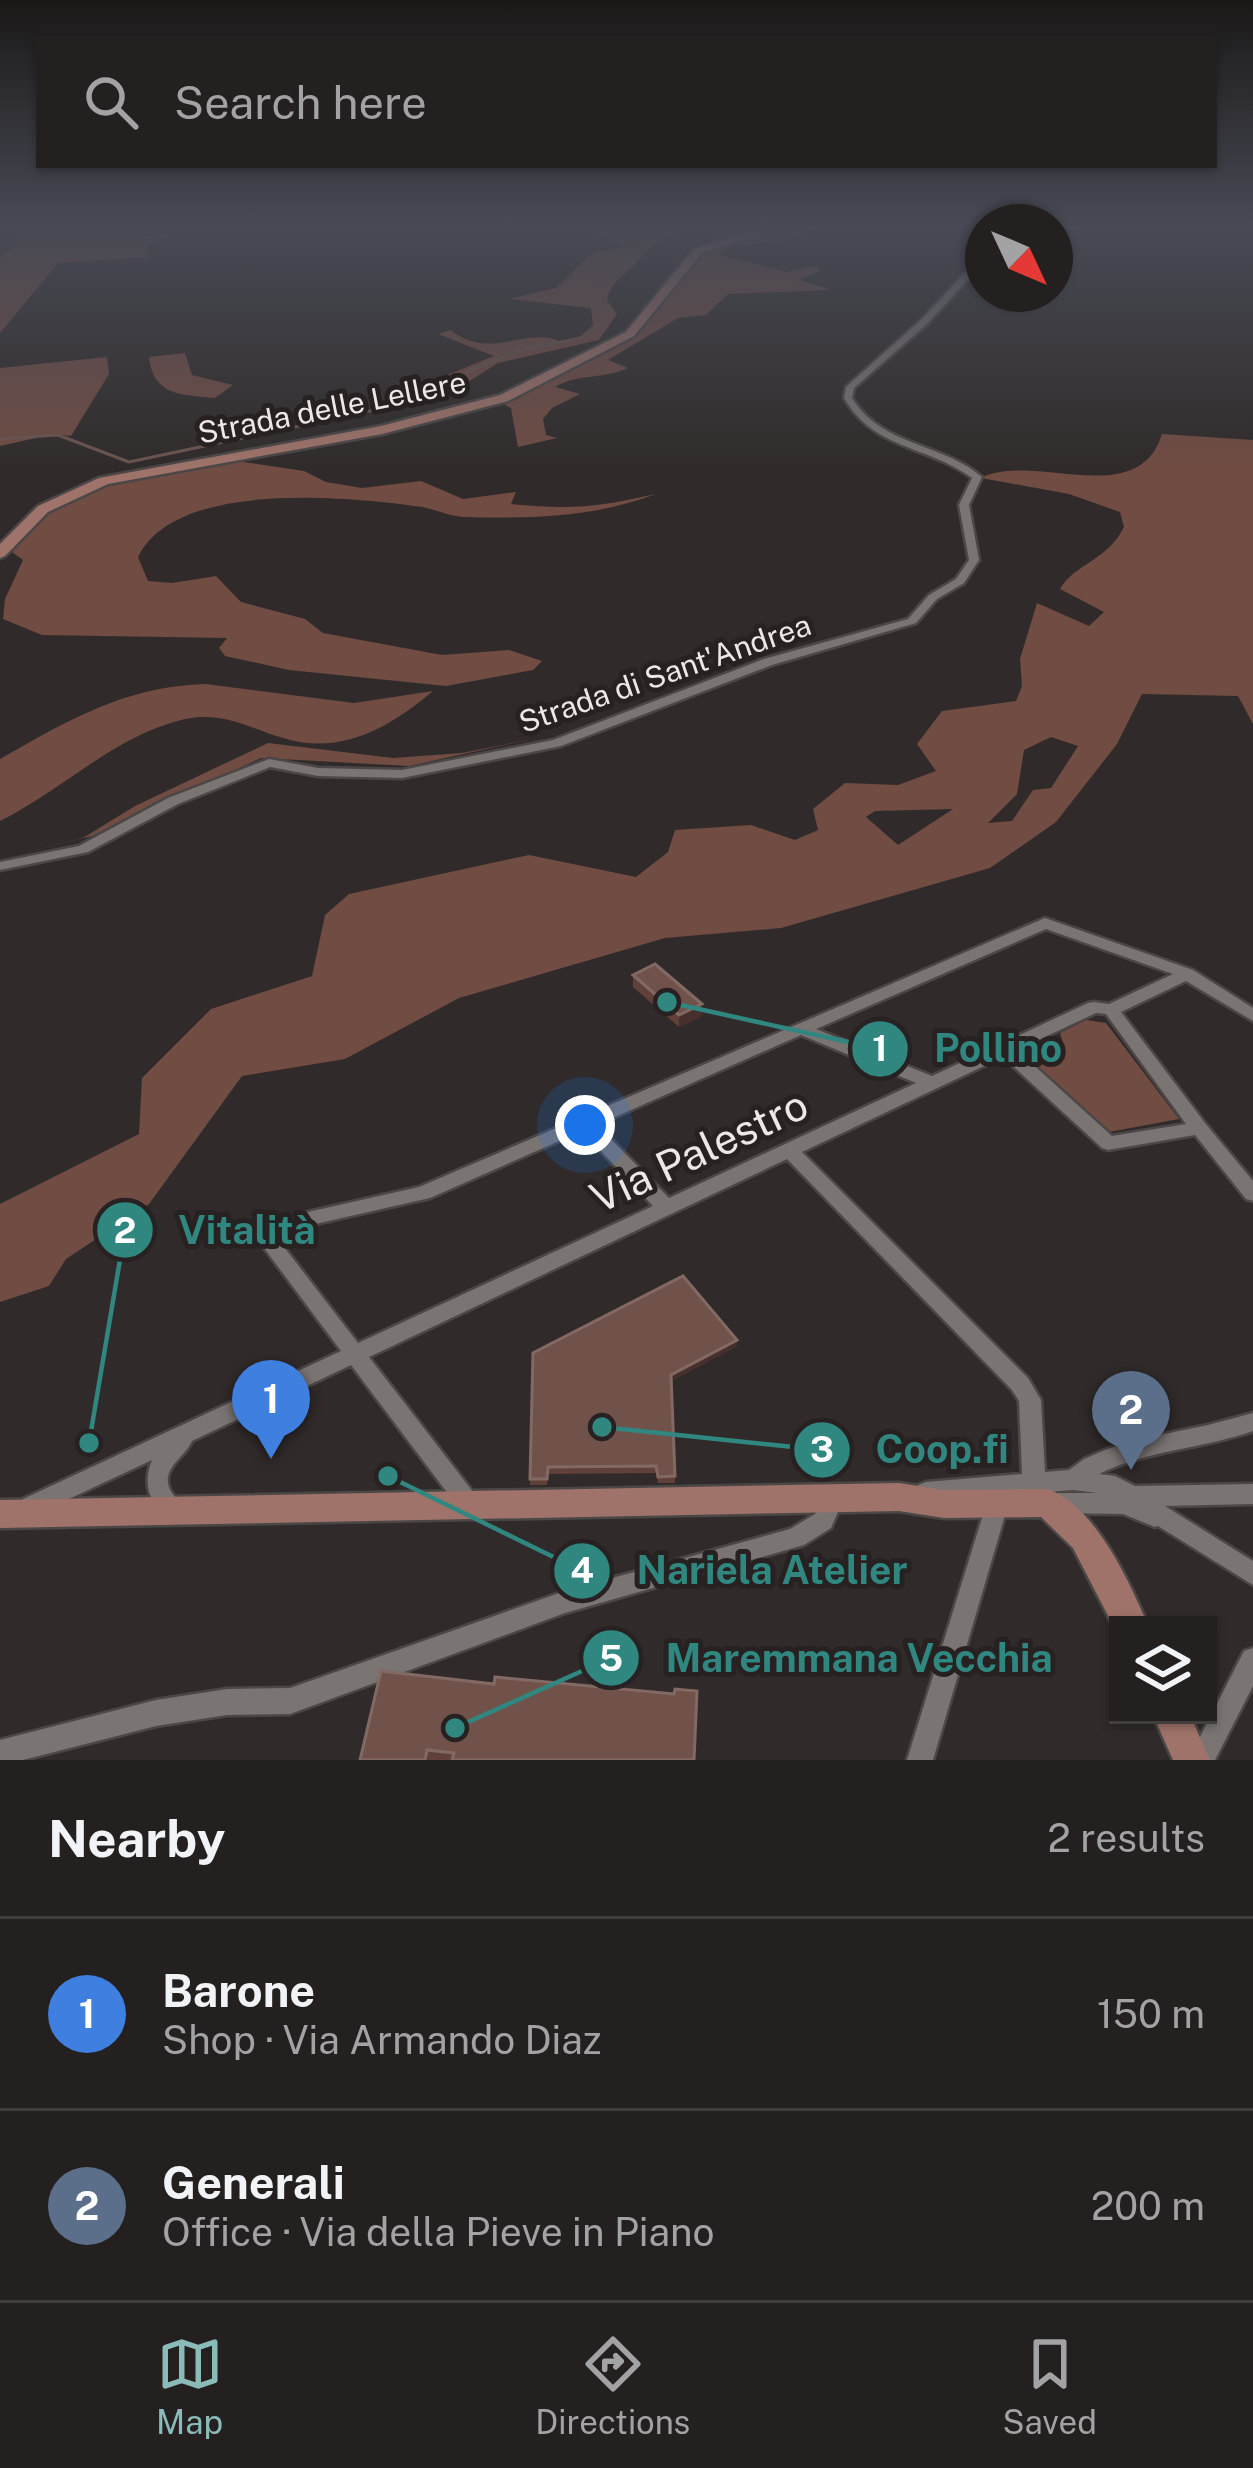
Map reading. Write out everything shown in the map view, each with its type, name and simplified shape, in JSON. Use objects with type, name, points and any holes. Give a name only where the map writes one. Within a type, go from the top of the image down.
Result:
[{"type":"street","name":"Strada delle Lellere","points":[[0,553],[43,509],[104,482],[401,426],[504,398],[630,334],[653,306]]},
{"type":"street","name":"Strada di Sant'Andrea","points":[[0,866],[83,849],[173,801],[268,763],[318,772],[403,774],[515,754],[768,662],[911,621],[933,597],[960,580],[974,560],[964,505],[977,477],[953,460],[886,434],[851,407],[849,391],[935,306]]},
{"type":"street","name":"Via Palestro","points":[[356,1358],[271,1244],[274,1235],[293,1222],[400,1201],[1045,923],[1187,974]]},
{"type":"street","name":"Via Palestro","points":[[8,1513],[194,1434],[1094,1007],[1111,1010],[1187,974]]},
{"type":"street","points":[[1187,974],[1253,1016]]},
{"type":"street","points":[[1111,1010],[1253,1194]]},
{"type":"street","points":[[801,1029],[932,1083]]},
{"type":"street","points":[[1005,1049],[1108,1143],[1198,1128]]},
{"type":"street","points":[[585,1123],[668,1208]]},
{"type":"street","points":[[790,1151],[1016,1378],[1030,1400],[1041,1494],[1085,1538],[1125,1616]]},
{"type":"street","points":[[356,1358],[469,1504]]},
{"type":"street","points":[[899,1497],[998,1504],[1041,1494],[1098,1462],[1225,1434],[1253,1422]]},
{"type":"street","name":"Via Palestro","points":[[174,1510],[156,1490],[156,1473],[166,1456],[194,1434]]},
{"type":"street","points":[[1073,1480],[1136,1496],[1253,1494]]},
{"type":"street","points":[[8,1513],[1041,1494],[1124,1504],[1190,1534]]},
{"type":"street","points":[[1136,1496],[1253,1574]]},
{"type":"street","points":[[0,1753],[156,1713],[227,1702],[290,1701],[565,1602],[796,1538],[823,1521],[833,1498]]},
{"type":"street","points":[[920,1760],[998,1504]]},
{"type":"street","points":[[1201,1760],[1253,1660]]},
{"type":"street","points":[[1175,1724],[1192,1760]]},
{"type":"shaded area","points":[[0,306],[22,306],[0,333]]},
{"type":"shaded area","points":[[574,306],[611,306],[617,314],[599,340],[498,363],[449,394],[418,399],[398,383],[435,380],[494,356],[438,334],[450,330],[480,343],[534,337],[562,342],[581,336],[593,325],[591,308]]},
{"type":"shaded area","points":[[660,306],[715,306],[706,315],[678,318],[608,360],[628,368],[555,387],[580,394],[552,408],[543,419],[546,435],[557,438],[518,447],[511,408],[502,403],[640,331]]},
{"type":"shaded area","points":[[185,353],[192,375],[233,385],[215,398],[181,394],[163,386],[149,357]]},
{"type":"shaded area","points":[[107,357],[109,374],[71,436],[54,434],[0,446],[0,368]]},
{"type":"shaded area","points":[[1162,434],[1253,440],[1253,724],[1238,696],[1142,694],[1117,744],[1056,822],[990,868],[781,928],[665,938],[459,998],[345,1059],[242,1076],[149,1204],[66,1259],[49,1286],[0,1302],[0,1204],[139,1134],[142,1078],[211,1009],[312,976],[325,915],[349,894],[529,855],[636,877],[668,852],[675,830],[751,825],[795,840],[818,830],[813,809],[845,783],[898,785],[936,771],[917,744],[942,711],[1016,701],[1022,686],[1020,659],[1037,603],[1089,626],[1104,612],[1060,589],[1109,548],[1124,527],[1120,512],[1069,494],[981,478],[1028,471],[1108,475],[1131,470],[1149,457]],"holes":[[[1051,737],[1078,746],[1051,788],[1033,790],[1012,821],[988,823],[1017,794],[1024,750]],[[953,809],[898,845],[866,817],[875,811]]]},
{"type":"shaded area","points":[[230,460],[304,471],[326,482],[362,488],[421,481],[463,499],[516,492],[511,504],[532,506],[584,506],[656,494],[586,512],[515,517],[460,517],[422,507],[310,498],[225,504],[188,515],[158,532],[138,557],[148,581],[172,583],[216,576],[241,602],[305,619],[323,633],[442,655],[509,650],[542,661],[533,670],[446,686],[289,670],[225,656],[219,648],[227,638],[42,635],[3,619],[5,599],[23,560],[12,552],[49,511],[91,490]]},
{"type":"shaded area","points":[[206,684],[354,703],[433,691],[400,716],[345,741],[305,743],[224,719],[185,719],[135,737],[0,821],[0,759],[124,698]]},
{"type":"shaded area","points":[[532,739],[409,766],[261,758],[92,836],[0,859],[83,838],[135,806],[268,743],[393,758],[462,753]]},
{"type":"shaded area","points":[[1086,1020],[1106,1023],[1179,1119],[1109,1132],[1031,1060],[1063,1043],[1060,1033]]},
{"type":"building","points":[[655,964],[702,1004],[679,1015],[633,975]]},
{"type":"building","points":[[683,1276],[737,1340],[671,1375],[675,1476],[658,1477],[656,1466],[548,1467],[547,1479],[530,1479],[533,1353]]},
{"type":"building","points":[[381,1671],[494,1684],[495,1677],[674,1694],[675,1689],[697,1691],[694,1760],[452,1760],[454,1753],[427,1750],[425,1760],[360,1760]]},
{"type":"waterway","points":[[0,439],[58,435],[129,462],[417,401],[475,368],[520,350],[581,338],[603,322],[601,306]]},
{"type":"place","name":"Pollino","points":[[667,1002]]},
{"type":"place","name":"Coop.fi","points":[[602,1427]]},
{"type":"place","name":"Vitalità","points":[[89,1443]]},
{"type":"place","name":"Barone","points":[[271,1459]]},
{"type":"place","name":"Generali","points":[[1131,1470]]},
{"type":"place","name":"Nariela Atelier","points":[[388,1476]]},
{"type":"place","name":"Maremmana Vecchia","points":[[455,1728]]}]
